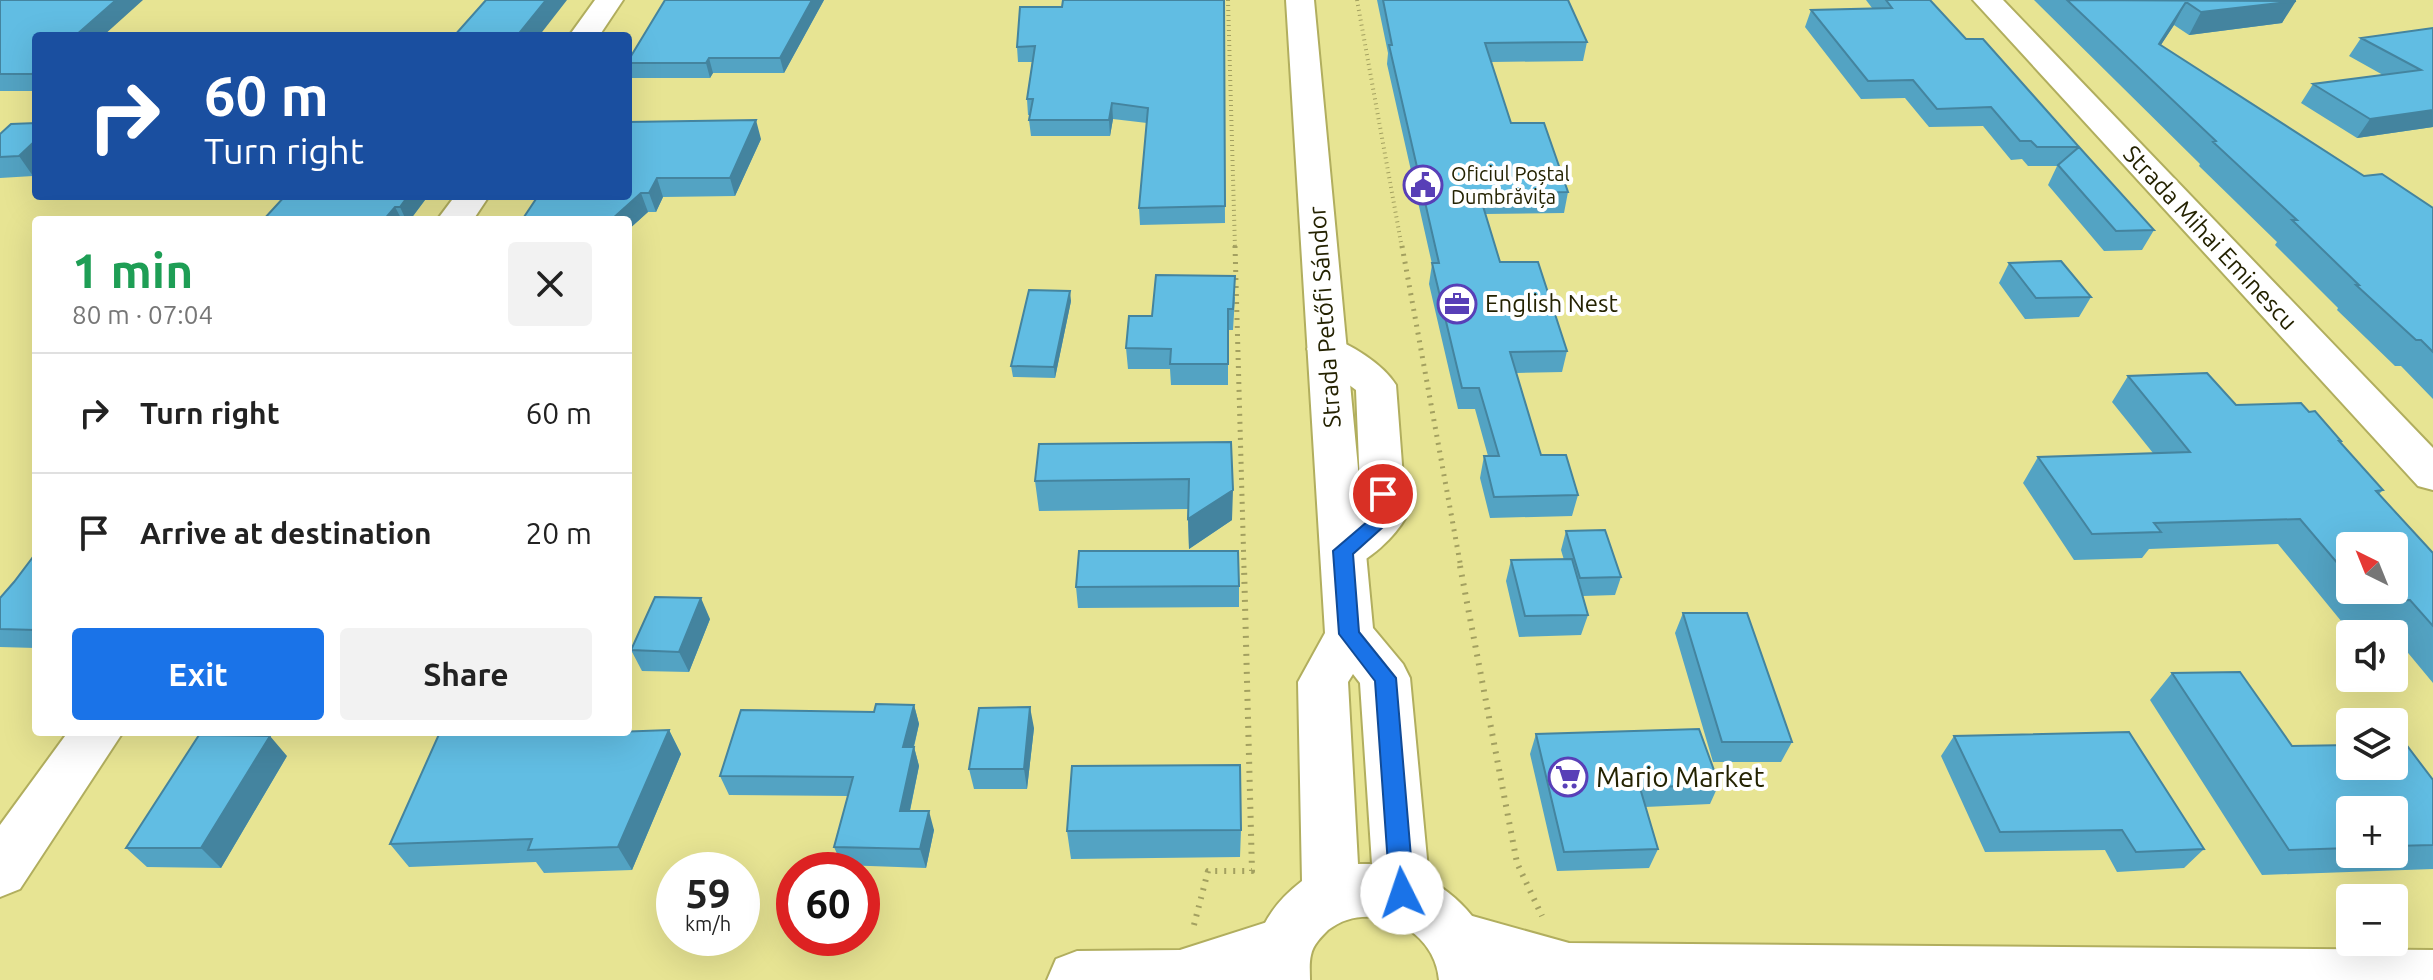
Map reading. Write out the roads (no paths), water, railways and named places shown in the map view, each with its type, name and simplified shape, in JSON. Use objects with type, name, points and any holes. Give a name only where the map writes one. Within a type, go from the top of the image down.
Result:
[{"type":"street","points":[[587,32],[609,0]]},
{"type":"street","name":"Strada Petőfi Sándor","points":[[1300,0],[1349,634]]},
{"type":"street","name":"Strada Mihai Eminescu","points":[[1987,0],[2433,475]]},
{"type":"street","points":[[1331,894],[1323,682],[1349,634],[1385,678],[1402,893]]},
{"type":"street","points":[[0,871],[94,736]]},
{"type":"street","points":[[1077,980],[1182,980],[1282,962],[1302,915],[1331,894],[1367,887],[1402,893],[1434,912],[1463,960],[1559,976],[2433,979]]},
{"type":"place","name":"Oficiul Poștal Dumbrăvița","points":[[1423,185]]},
{"type":"place","name":"English Nest","points":[[1457,304]]},
{"type":"place","name":"Mario Market","points":[[1568,777]]}]
